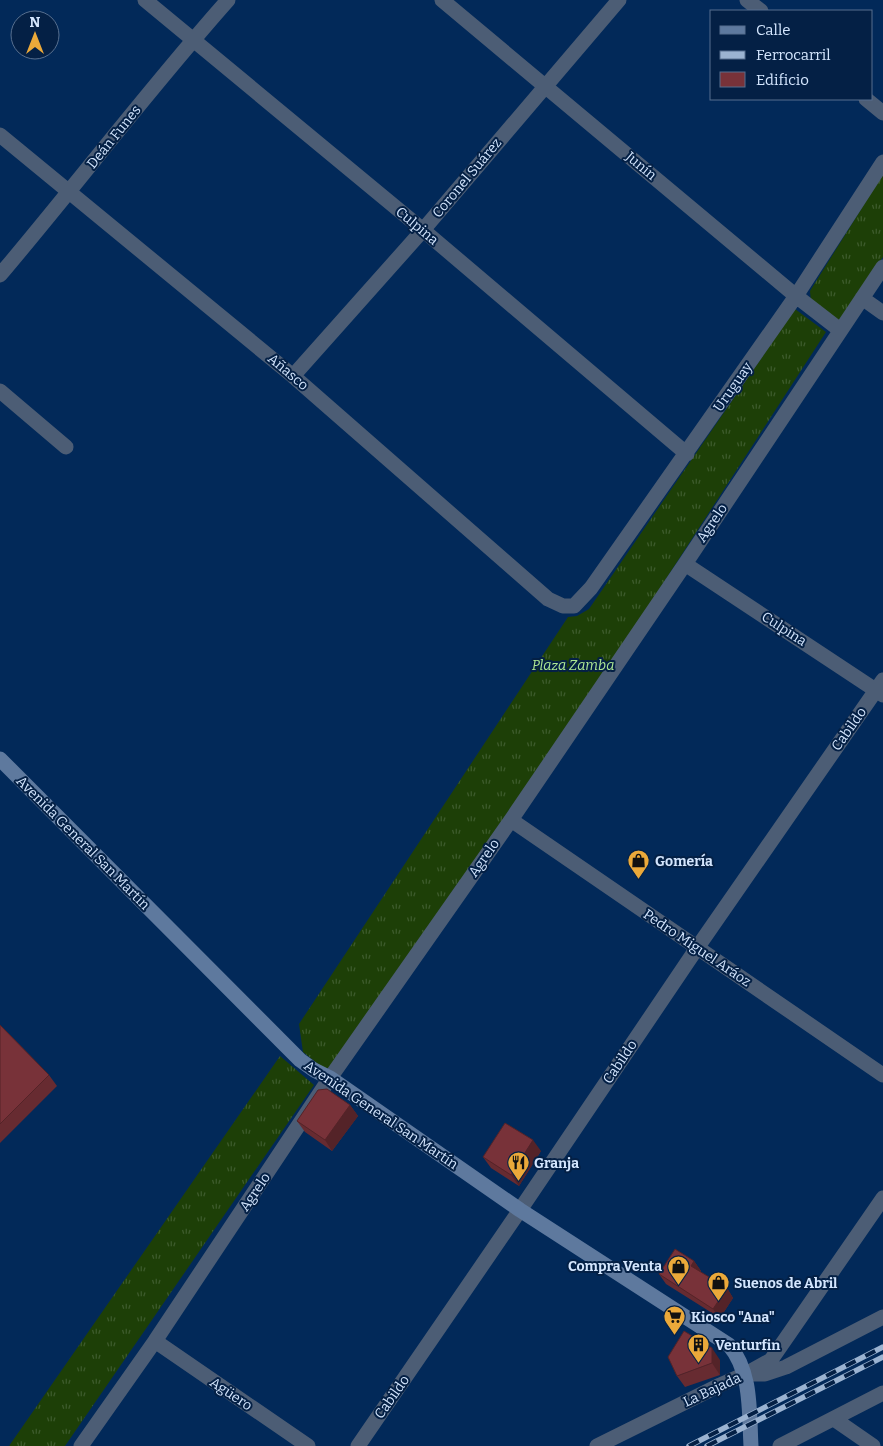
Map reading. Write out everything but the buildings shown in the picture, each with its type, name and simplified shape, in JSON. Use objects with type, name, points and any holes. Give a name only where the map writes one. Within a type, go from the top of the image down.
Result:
[{"type":"street","name":"Culpina","points":[[145,0],[423,230],[687,454]]},
{"type":"street","name":"Deán Funes","points":[[0,275],[70,192],[192,40],[228,0]]},
{"type":"street","name":"Junín","points":[[442,0],[796,296],[840,330]]},
{"type":"street","name":"Coronel Suárez","points":[[293,376],[423,230],[618,0]]},
{"type":"street","points":[[747,0],[760,10]]},
{"type":"street","points":[[867,100],[883,113]]},
{"type":"street","name":"Añasco","points":[[0,134],[293,376],[548,599],[562,606],[574,606]]},
{"type":"street","name":"Uruguay","points":[[574,606],[591,588],[687,454],[796,296],[883,162]]},
{"type":"street","name":"Agrelo","points":[[82,1446],[155,1341],[330,1078],[511,820],[685,564],[883,267]]},
{"type":"street","points":[[862,298],[883,313]]},
{"type":"street","points":[[0,391],[66,447]]},
{"type":"street","name":"Culpina","points":[[685,564],[881,688]]},
{"type":"street","name":"Cabildo","points":[[358,1446],[697,948],[881,688]]},
{"type":"street","name":"Avenida General San Martín","points":[[0,759],[300,1060],[330,1078],[520,1210],[729,1345],[736,1354],[745,1374],[751,1446]]},
{"type":"street","name":"Pedro Miguel Aráoz","points":[[511,820],[582,871],[883,1075]]},
{"type":"street","points":[[745,1374],[771,1360],[883,1198]]},
{"type":"street","name":"La Bajada","points":[[597,1446],[745,1374],[765,1374],[786,1367],[883,1317]]},
{"type":"street","name":"Agüero","points":[[155,1341],[308,1446]]},
{"type":"street","points":[[780,1446],[883,1393]]},
{"type":"street","points":[[834,1419],[873,1446]]},
{"type":"green space","points":[[883,174],[883,257],[839,322],[811,302],[810,291]]},
{"type":"green space","name":"Plaza Zamba","points":[[795,309],[826,332],[616,656],[331,1068],[323,1068],[303,1052],[299,1024],[568,617],[577,616],[589,609]]},
{"type":"green space","points":[[280,1056],[314,1085],[65,1446],[9,1446]]},
{"type":"railway","points":[[689,1446],[883,1347]]},
{"type":"railway","points":[[707,1446],[883,1357]]},
{"type":"place","name":"Gomería","points":[[639,880]]},
{"type":"place","name":"Granja","points":[[518,1182]]},
{"type":"place","name":"Compra Venta","points":[[678,1285]]},
{"type":"place","name":"Suenos de Abril","points":[[718,1302]]},
{"type":"place","name":"Kiosco \"Ana\"","points":[[675,1336]]},
{"type":"place","name":"Venturfin","points":[[699,1364]]}]
